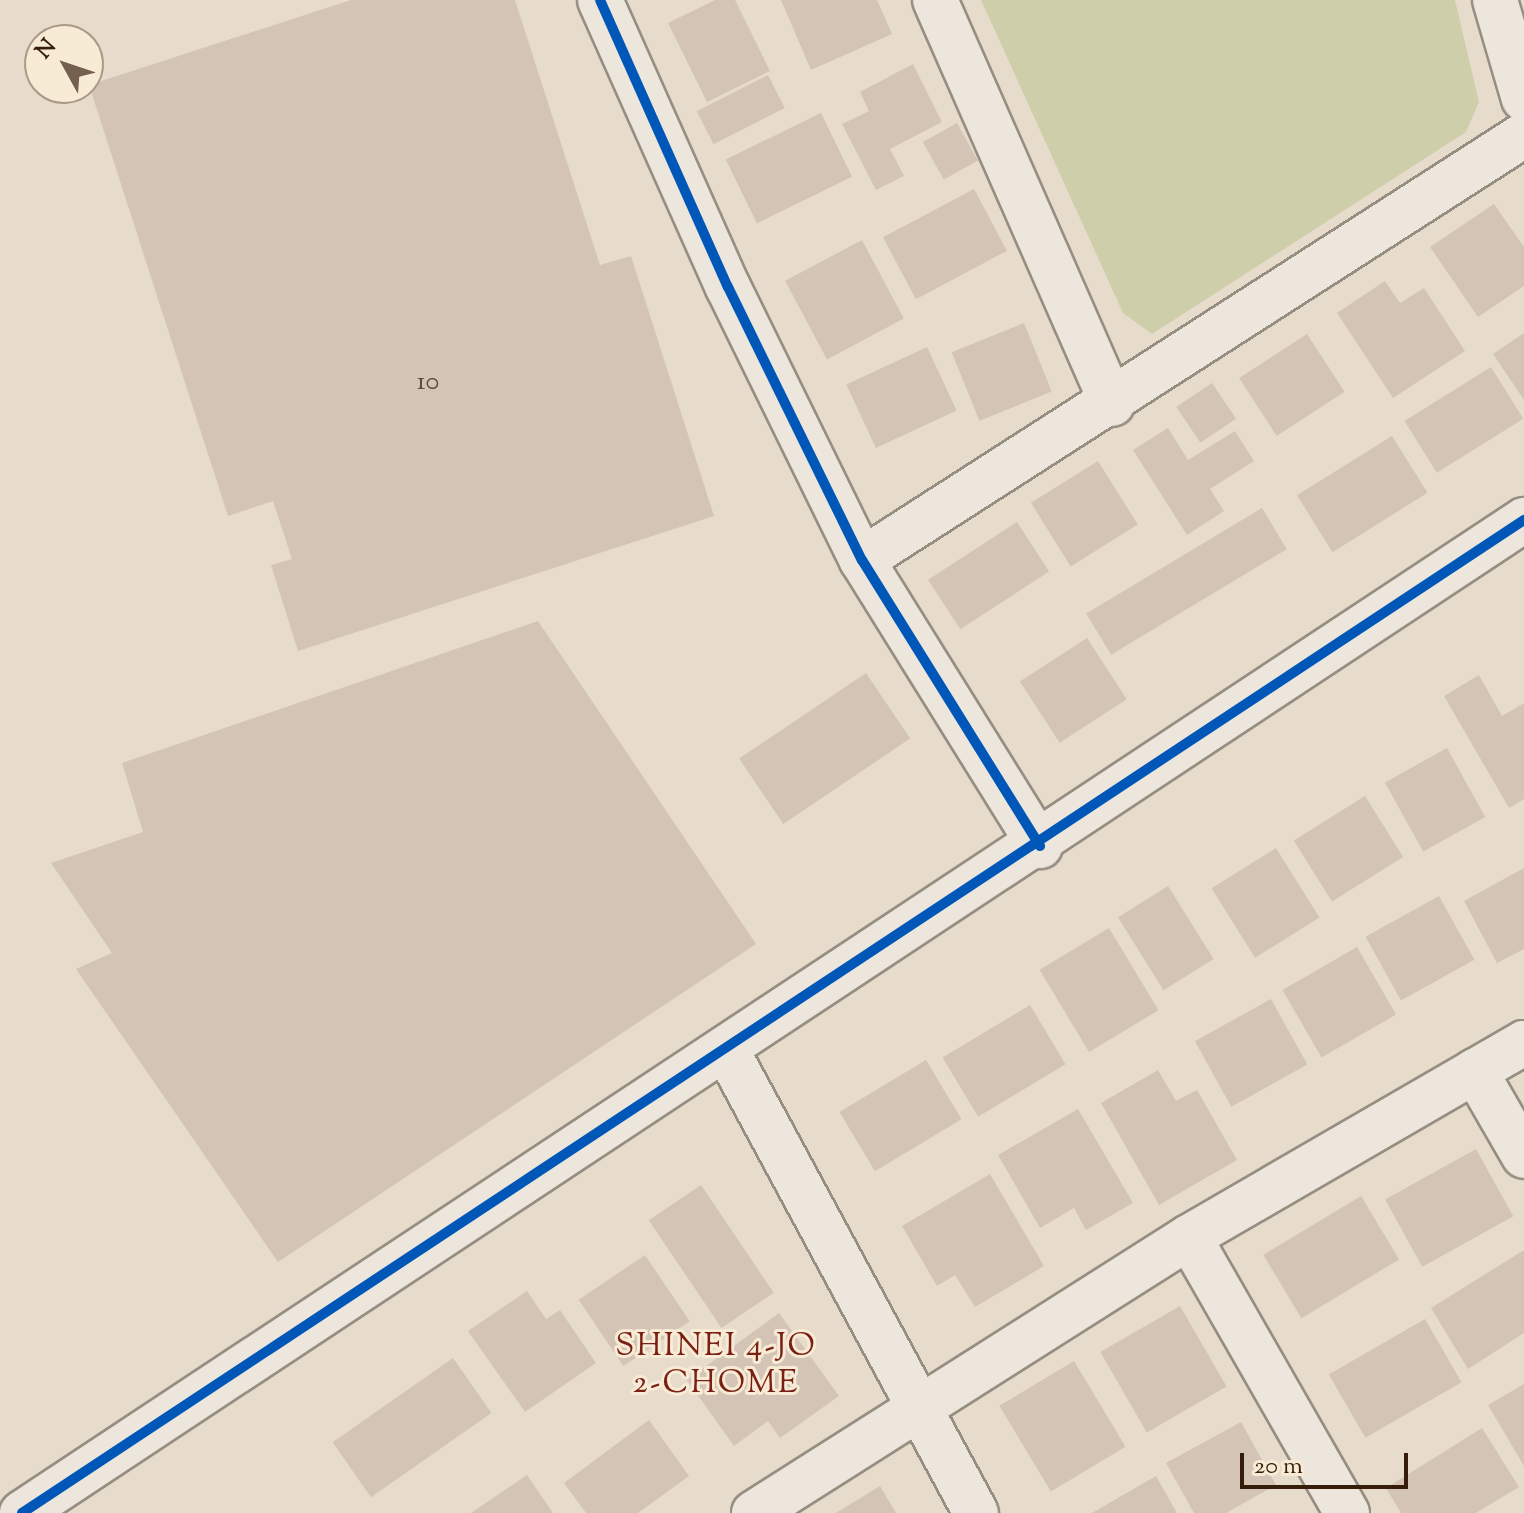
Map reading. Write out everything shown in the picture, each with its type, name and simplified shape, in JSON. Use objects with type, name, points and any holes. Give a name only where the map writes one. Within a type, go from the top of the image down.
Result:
[{"type":"street","points":[[935,0],[1112,404]]},
{"type":"street","points":[[1495,0],[1524,99]]},
{"type":"street","points":[[616,5],[728,287],[862,560],[1040,846]]},
{"type":"street","points":[[862,560],[1112,404],[1524,135]]},
{"type":"street","points":[[22,1513],[1040,846],[1524,520]]},
{"type":"street","points":[[754,1513],[1189,1237],[1524,1043]]},
{"type":"street","points":[[727,1051],[917,1412],[976,1513]]},
{"type":"street","points":[[1475,1071],[1524,1156]]},
{"type":"street","points":[[1189,1237],[1347,1513]]},
{"type":"green space","points":[[981,0],[1455,0],[1479,102],[1466,132],[1152,334],[1123,313]]},
{"type":"building","points":[[351,0],[515,0],[600,265],[631,256],[714,516],[298,651],[271,565],[292,559],[273,501],[228,516],[95,104],[104,104],[104,80]]},
{"type":"building","points":[[715,0],[735,0],[770,71],[707,102],[668,23]]},
{"type":"building","points":[[781,0],[877,0],[892,34],[811,70]]},
{"type":"building","points":[[913,64],[942,122],[890,149],[904,176],[876,190],[842,124],[869,111],[860,92]]},
{"type":"building","points":[[768,75],[785,108],[714,144],[697,111]]},
{"type":"building","points":[[821,113],[852,177],[757,223],[726,159]]},
{"type":"building","points":[[957,123],[978,161],[944,180],[923,142]]},
{"type":"building","points":[[974,189],[1007,251],[916,299],[883,237]]},
{"type":"building","points":[[1494,204],[1524,247],[1524,286],[1478,317],[1430,247]]},
{"type":"building","points":[[862,240],[904,319],[827,359],[785,281]]},
{"type":"building","points":[[1385,281],[1400,303],[1424,288],[1465,351],[1393,398],[1337,313]]},
{"type":"building","points":[[1024,323],[1052,392],[979,421],[952,352]]},
{"type":"building","points":[[1524,333],[1524,400],[1493,354]]},
{"type":"building","points":[[1307,334],[1345,392],[1277,436],[1239,378]]},
{"type":"building","points":[[927,347],[957,410],[876,448],[846,385]]},
{"type":"building","points":[[1491,367],[1523,419],[1437,473],[1404,421]]},
{"type":"building","points":[[1212,383],[1236,419],[1200,443],[1176,407]]},
{"type":"building","points":[[1168,428],[1188,460],[1235,431],[1254,461],[1210,489],[1224,511],[1187,535],[1133,450]]},
{"type":"building","points":[[1392,436],[1428,493],[1333,552],[1297,495]]},
{"type":"building","points":[[1098,461],[1138,525],[1071,566],[1031,503]]},
{"type":"building","points":[[1262,508],[1287,549],[1111,655],[1086,614]]},
{"type":"building","points":[[1017,522],[1049,571],[960,629],[928,580]]},
{"type":"building","points":[[538,621],[756,944],[278,1262],[76,969],[112,953],[51,863],[143,832],[122,763]]},
{"type":"building","points":[[1087,638],[1127,699],[1060,743],[1020,682]]},
{"type":"building","points":[[866,673],[910,738],[783,824],[739,759]]},
{"type":"building","points":[[1479,675],[1502,716],[1524,703],[1524,799],[1509,808],[1444,696]]},
{"type":"building","points":[[1447,748],[1485,817],[1423,852],[1385,782]]},
{"type":"building","points":[[1365,796],[1403,857],[1332,902],[1294,841]]},
{"type":"building","points":[[1276,848],[1319,918],[1255,958],[1212,888]]},
{"type":"building","points":[[1524,868],[1524,949],[1497,963],[1464,901]]},
{"type":"building","points":[[1168,886],[1214,959],[1164,990],[1118,917]]},
{"type":"building","points":[[1439,896],[1474,960],[1401,1001],[1366,937]]},
{"type":"building","points":[[1109,928],[1158,1010],[1089,1052],[1040,970]]},
{"type":"building","points":[[1357,947],[1396,1015],[1322,1058],[1283,990]]},
{"type":"building","points":[[1271,999],[1307,1065],[1231,1107],[1195,1041]]},
{"type":"building","points":[[1030,1005],[1066,1064],[978,1117],[943,1058]]},
{"type":"building","points":[[926,1060],[962,1119],[875,1171],[839,1112]]},
{"type":"building","points":[[1158,1070],[1176,1101],[1197,1090],[1237,1160],[1159,1205],[1101,1103]]},
{"type":"building","points":[[1078,1109],[1133,1203],[1086,1230],[1074,1208],[1040,1228],[998,1155]]},
{"type":"building","points":[[1476,1149],[1513,1216],[1422,1267],[1385,1199]]},
{"type":"building","points":[[990,1174],[1044,1266],[975,1307],[955,1275],[937,1286],[902,1226]]},
{"type":"building","points":[[701,1185],[774,1293],[721,1328],[649,1220]]},
{"type":"building","points":[[1361,1196],[1399,1259],[1301,1318],[1263,1255]]},
{"type":"building","points":[[1524,1250],[1524,1333],[1468,1369],[1431,1308]]},
{"type":"building","points":[[645,1255],[690,1321],[623,1366],[579,1300]]},
{"type":"building","points":[[527,1291],[546,1319],[560,1310],[596,1363],[525,1412],[468,1331]]},
{"type":"building","points":[[1180,1306],[1226,1387],[1147,1433],[1100,1352]]},
{"type":"building","points":[[779,1313],[839,1396],[780,1438],[768,1421],[734,1446],[687,1380]]},
{"type":"building","points":[[1425,1319],[1462,1382],[1365,1438],[1329,1374]]},
{"type":"building","points":[[453,1358],[491,1413],[371,1497],[333,1442]]},
{"type":"building","points":[[1074,1361],[1126,1447],[1051,1492],[999,1406]]},
{"type":"building","points":[[1524,1384],[1524,1466],[1488,1405]]},
{"type":"building","points":[[649,1420],[689,1476],[638,1513],[586,1513],[564,1483]]},
{"type":"building","points":[[1241,1422],[1276,1485],[1226,1513],[1194,1513],[1166,1463]]},
{"type":"building","points":[[1482,1428],[1519,1487],[1476,1513],[1401,1513],[1386,1488]]},
{"type":"building","points":[[527,1475],[553,1513],[471,1513]]},
{"type":"building","points":[[1156,1476],[1177,1513],[1092,1513]]},
{"type":"building","points":[[880,1486],[896,1513],[836,1513]]},
{"type":"cycle path","points":[[600,0],[728,287],[862,560],[1040,846]]},
{"type":"cycle path","points":[[22,1513],[1524,520]]},
{"type":"district","name":"SHINEI 4-JO 2-CHOME","points":[[716,1366]]}]
